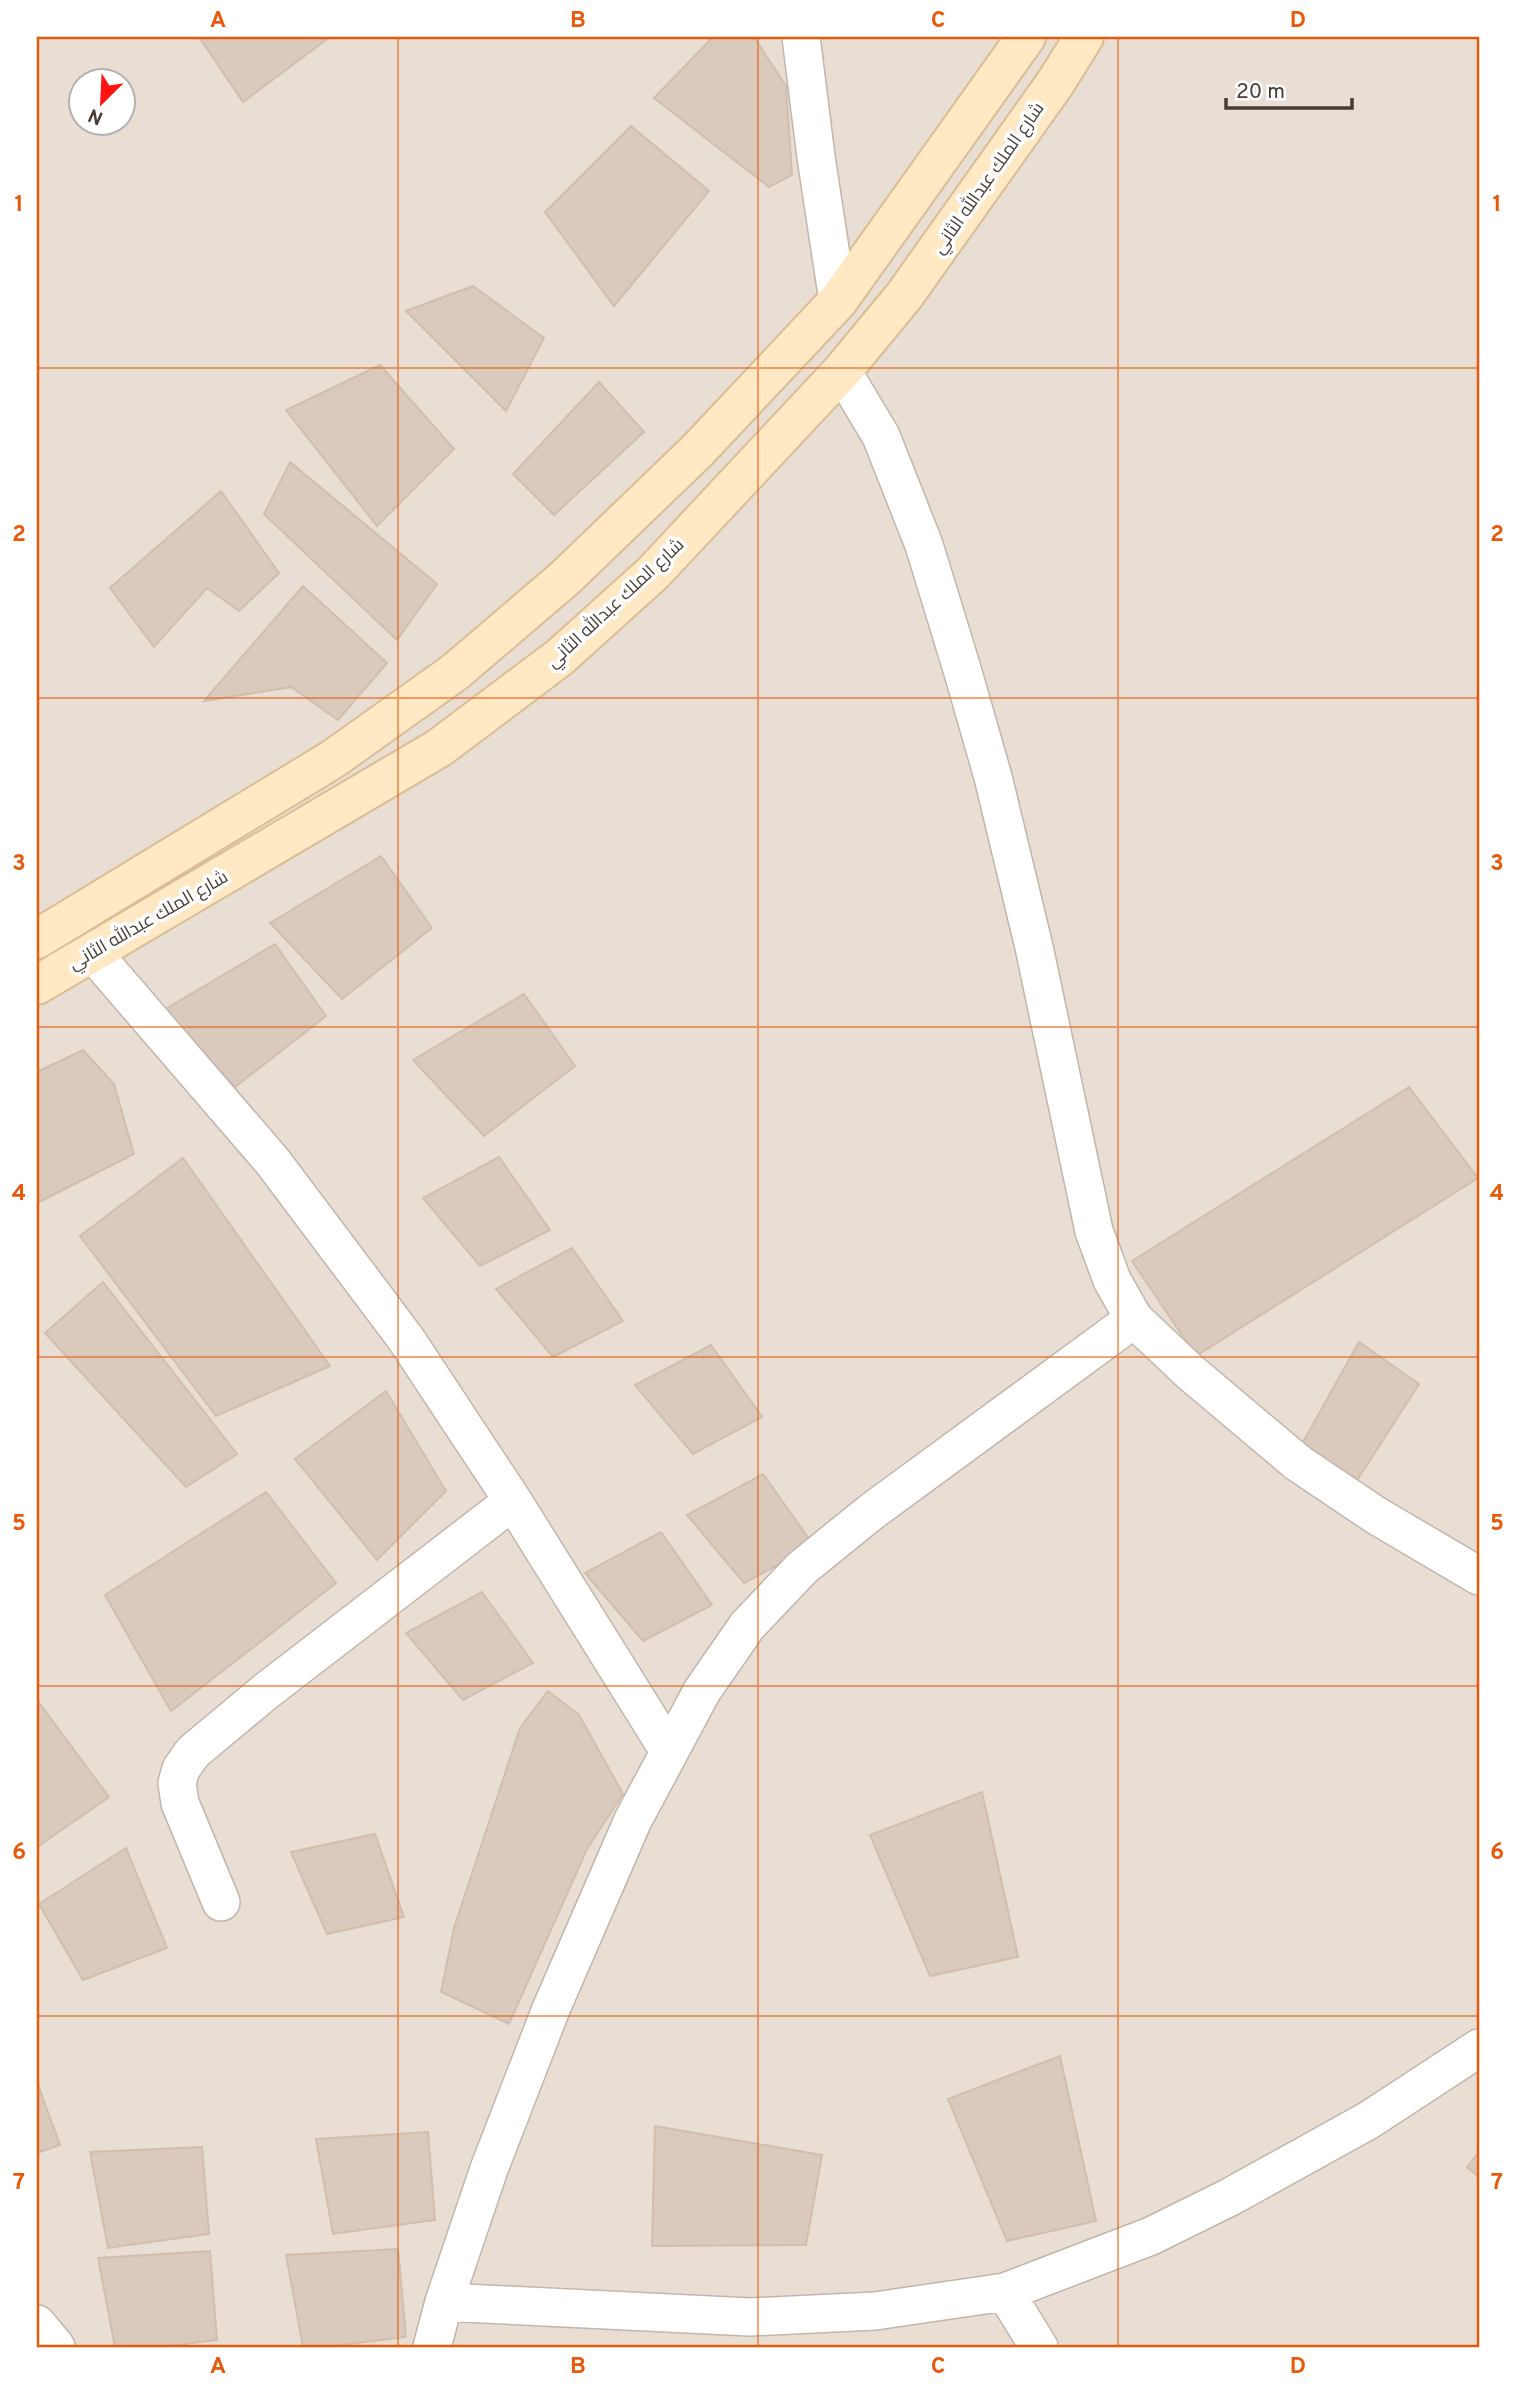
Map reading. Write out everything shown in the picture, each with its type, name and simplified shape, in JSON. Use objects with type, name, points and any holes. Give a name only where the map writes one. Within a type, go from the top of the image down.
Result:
[{"type":"main road","points":[[37,939],[333,759],[455,672],[565,578],[697,451],[838,301],[1026,37]]},
{"type":"main road","name":"شارع الملك عبدالله الثاني","points":[[37,985],[439,748],[560,657],[653,573],[842,371],[904,296],[1056,82],[1084,37]]},
{"type":"street","points":[[802,37],[816,157],[838,301]]},
{"type":"street","points":[[842,371],[881,436],[928,557],[993,777],[1034,947],[1094,1231],[1112,1280],[1134,1319],[1190,1371],[1298,1463],[1377,1516],[1479,1576]]},
{"type":"street","points":[[93,953],[273,1162],[405,1339],[513,1501],[669,1751]]},
{"type":"street","points":[[432,2347],[444,2302],[489,2169],[551,2009],[633,1819],[702,1691],[747,1626],[802,1568],[871,1512],[1134,1319]]},
{"type":"street","points":[[221,1902],[180,1803],[177,1783],[181,1769],[193,1752],[275,1684],[513,1501]]},
{"type":"street","points":[[444,2302],[750,2317],[876,2311],[1005,2292],[1151,2236],[1230,2197],[1369,2120],[1479,2048]]},
{"type":"street","points":[[1005,2292],[1039,2347]]},
{"type":"street","points":[[37,2324],[56,2347]]},
{"type":"shaded area","points":[[37,37],[1479,37],[1479,2347],[37,2347]]},
{"type":"building","points":[[199,37],[330,37],[243,102]]},
{"type":"building","points":[[713,37],[754,37],[786,86],[792,175],[769,187],[654,98]]},
{"type":"building","points":[[631,126],[709,191],[614,306],[545,212]]},
{"type":"building","points":[[473,286],[544,338],[506,411],[406,311]]},
{"type":"building","points":[[380,365],[454,449],[377,526],[286,410]]},
{"type":"building","points":[[599,382],[644,432],[554,515],[513,474]]},
{"type":"building","points":[[290,462],[437,584],[397,640],[264,514]]},
{"type":"building","points":[[221,491],[279,573],[239,611],[207,588],[154,647],[110,588]]},
{"type":"building","points":[[303,586],[387,663],[338,720],[291,687],[204,701]]},
{"type":"building","points":[[381,856],[432,928],[342,999],[270,923]]},
{"type":"building","points":[[275,944],[326,1016],[235,1087],[164,1010]]},
{"type":"building","points":[[524,994],[575,1066],[484,1136],[413,1060]]},
{"type":"building","points":[[83,1050],[114,1084],[134,1154],[37,1203],[37,1072]]},
{"type":"building","points":[[1409,1087],[1478,1178],[1196,1356],[1132,1261]]},
{"type":"building","points":[[499,1157],[550,1230],[480,1266],[423,1198]]},
{"type":"building","points":[[183,1158],[330,1366],[216,1416],[80,1236]]},
{"type":"building","points":[[572,1248],[623,1321],[553,1357],[496,1289]]},
{"type":"building","points":[[103,1282],[237,1454],[186,1487],[45,1333]]},
{"type":"building","points":[[1359,1342],[1419,1384],[1354,1485],[1303,1442]]},
{"type":"building","points":[[711,1345],[762,1417],[693,1454],[635,1385]]},
{"type":"building","points":[[386,1391],[446,1491],[377,1560],[295,1459]]},
{"type":"building","points":[[763,1474],[814,1546],[744,1583],[687,1515]]},
{"type":"building","points":[[266,1492],[336,1583],[171,1711],[105,1595]]},
{"type":"building","points":[[661,1532],[712,1605],[643,1641],[585,1573]]},
{"type":"building","points":[[482,1592],[533,1663],[463,1700],[406,1633]]},
{"type":"building","points":[[548,1691],[579,1715],[623,1794],[587,1849],[509,2024],[441,1992],[454,1928],[520,1728]]},
{"type":"building","points":[[37,1700],[109,1797],[37,1847]]},
{"type":"building","points":[[982,1792],[1018,1957],[930,1976],[870,1835]]},
{"type":"building","points":[[375,1834],[404,1917],[327,1934],[291,1852]]},
{"type":"building","points":[[126,1848],[167,1948],[83,1980],[39,1904]]},
{"type":"building","points":[[1060,2056],[1096,2221],[1007,2241],[948,2099]]},
{"type":"building","points":[[37,2082],[60,2145],[37,2153]]},
{"type":"building","points":[[655,2126],[822,2155],[806,2245],[652,2246]]},
{"type":"building","points":[[428,2132],[435,2220],[333,2234],[316,2139]]},
{"type":"building","points":[[202,2147],[209,2234],[108,2248],[90,2152]]},
{"type":"building","points":[[1479,2152],[1479,2177],[1467,2167]]},
{"type":"building","points":[[398,2249],[406,2337],[326,2347],[303,2347],[286,2255]]},
{"type":"building","points":[[210,2251],[217,2340],[161,2347],[115,2347],[98,2258]]}]
